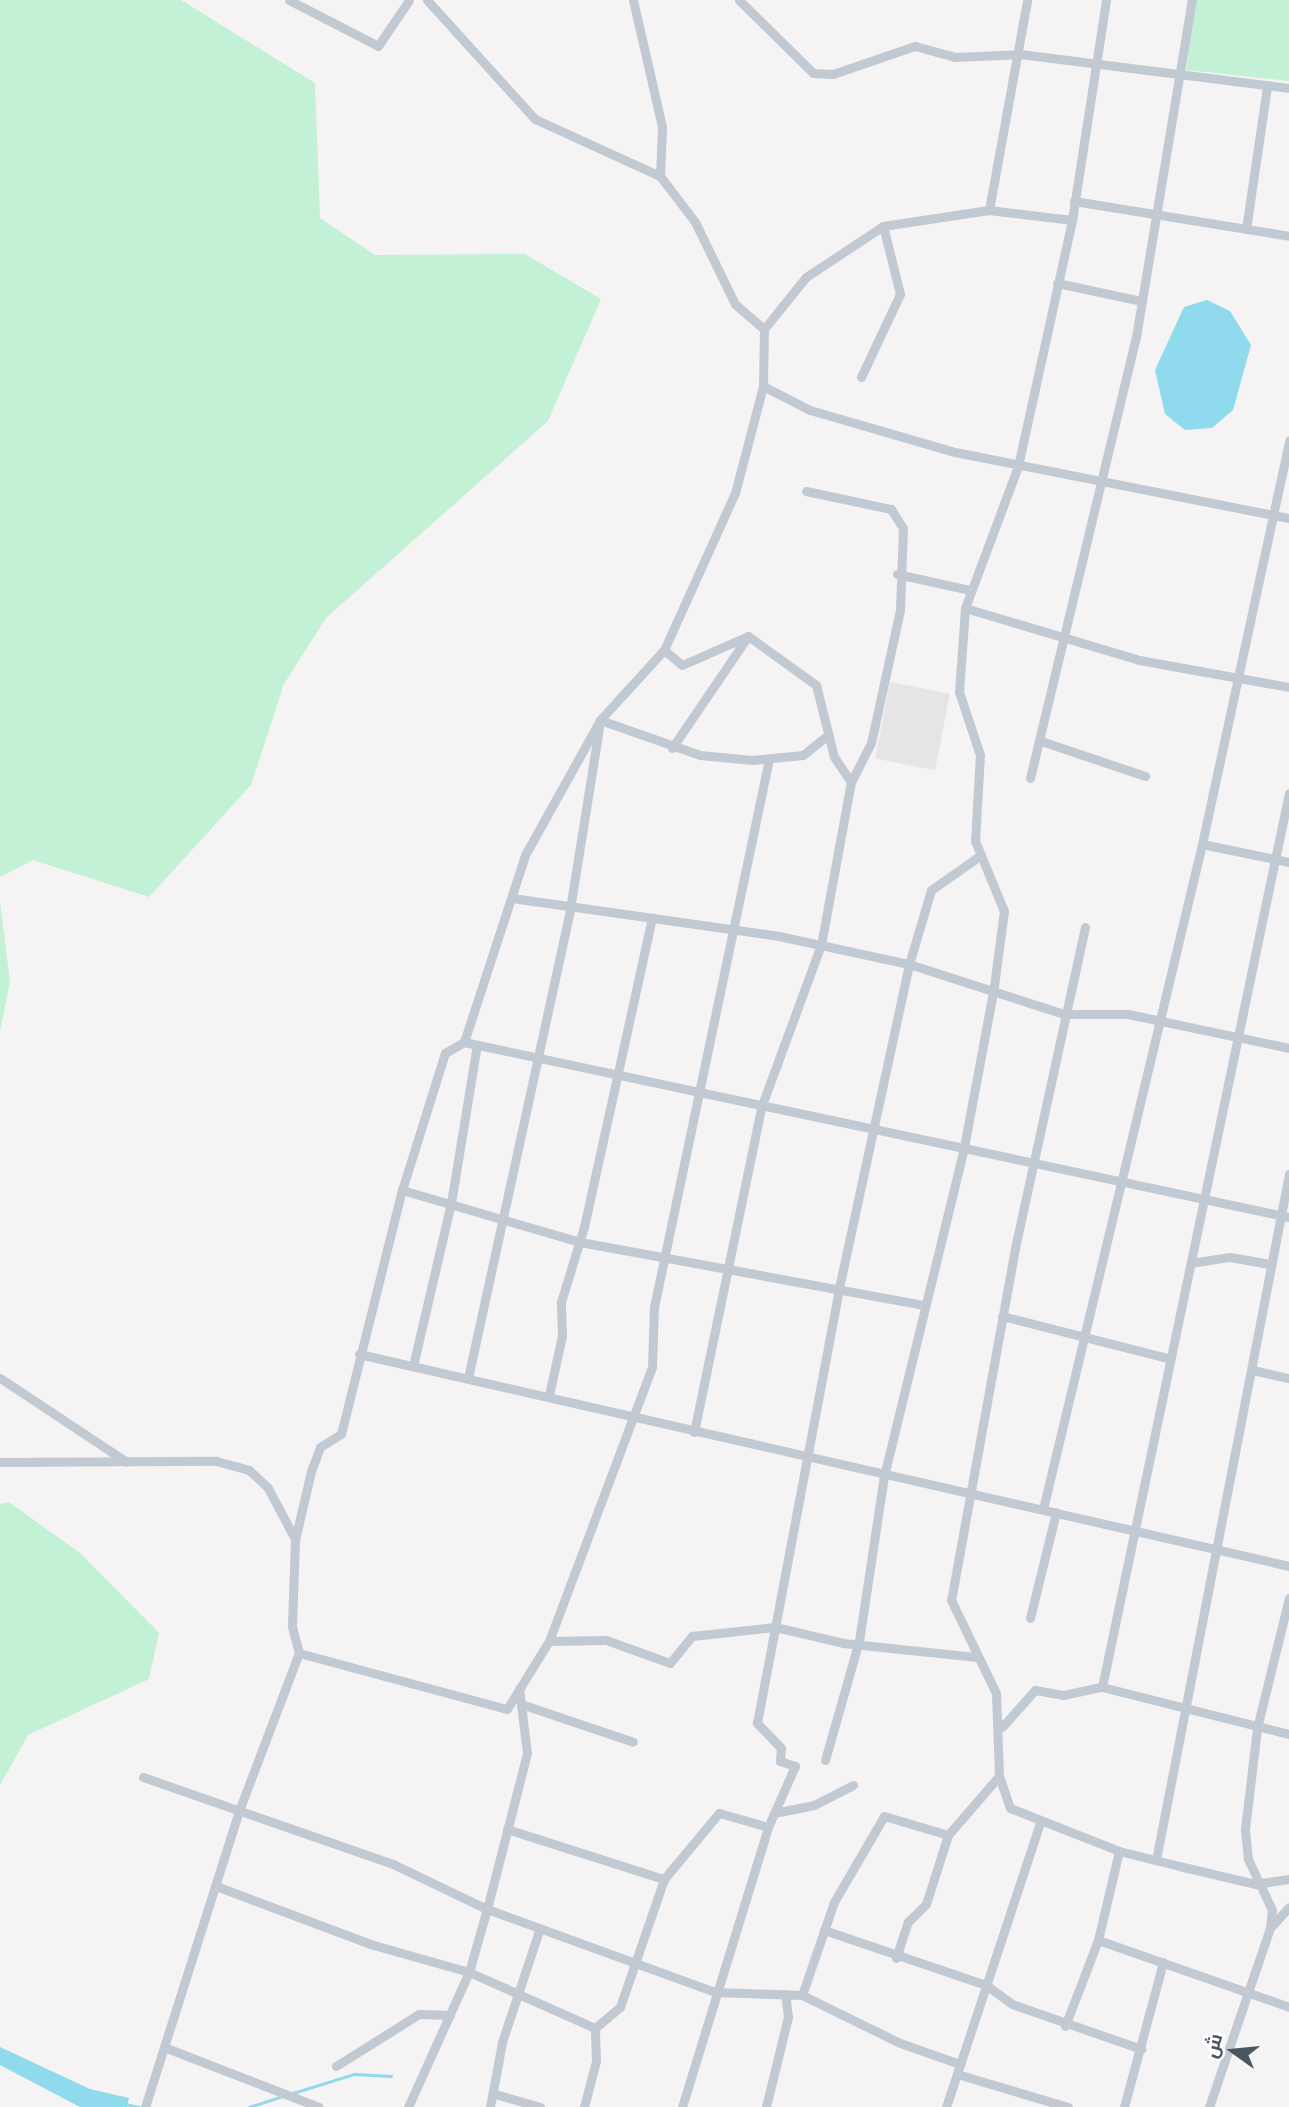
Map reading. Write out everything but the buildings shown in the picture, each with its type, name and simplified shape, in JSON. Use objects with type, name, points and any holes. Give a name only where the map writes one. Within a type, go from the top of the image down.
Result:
[{"type":"street","points":[[289,0],[378,46],[409,0]]},
{"type":"street","points":[[426,0],[535,119],[660,176],[695,222],[735,304],[764,329]]},
{"type":"street","points":[[633,0],[656,89],[660,176]]},
{"type":"street","points":[[739,0],[813,73],[833,74],[915,46],[955,57],[1020,54],[1289,88]]},
{"type":"street","points":[[989,210],[1020,54],[1027,0]]},
{"type":"street","points":[[825,1760],[859,1641],[884,1476],[964,1147],[993,993],[1004,911],[975,841],[979,755],[959,692],[965,607],[1018,466],[1072,220],[1106,0]]},
{"type":"street","points":[[1030,778],[1105,481],[1158,216],[1192,0]]},
{"type":"street","points":[[1246,229],[1267,86]]},
{"type":"street","points":[[1073,201],[1289,236]]},
{"type":"street","points":[[145,2107],[240,1808],[299,1653],[292,1626],[295,1540],[320,1447],[341,1434],[359,1354],[437,1066],[464,1042],[525,855],[600,720],[664,650],[735,493],[763,386],[764,329],[806,277],[883,226],[989,210],[1072,220]]},
{"type":"street","points":[[861,377],[900,294],[883,226]]},
{"type":"street","points":[[1057,283],[1142,301]]},
{"type":"street","points":[[763,386],[810,410],[1018,466],[1289,518]]},
{"type":"street","points":[[1043,1509],[1086,1337],[1157,1020],[1202,844],[1236,674],[1289,440]]},
{"type":"street","points":[[694,1432],[724,1268],[762,1105],[821,945],[851,782],[872,743],[901,603],[897,574],[900,514],[806,491]]},
{"type":"street","points":[[897,574],[970,590]]},
{"type":"street","points":[[965,607],[1065,634],[1139,660],[1236,674],[1289,687]]},
{"type":"street","points":[[664,650],[682,665],[748,636]]},
{"type":"street","points":[[748,636],[816,685],[834,757],[851,782]]},
{"type":"street","points":[[672,748],[748,636]]},
{"type":"street","points":[[600,720],[672,748],[769,759],[803,755],[830,734]]},
{"type":"street","points":[[468,1378],[506,1216],[537,1057],[570,909],[600,720]]},
{"type":"street","points":[[1041,741],[1145,776]]},
{"type":"street","points":[[299,1653],[507,1709],[549,1641],[636,1416],[652,1367],[664,1260],[769,759]]},
{"type":"street","points":[[1102,1687],[1202,1199],[1278,860],[1289,793]]},
{"type":"street","points":[[1202,844],[1289,863]]},
{"type":"street","points":[[682,2107],[715,1992],[768,1828],[795,1766],[780,1761],[781,1748],[758,1723],[810,1459],[839,1288],[876,1127],[909,964],[931,890],[981,855]]},
{"type":"street","points":[[512,898],[570,909],[732,927],[909,964],[1064,1014],[1157,1020],[1289,1048]]},
{"type":"street","points":[[549,1395],[562,1336],[561,1302],[580,1242],[652,917]]},
{"type":"street","points":[[1085,927],[1034,1158],[950,1593],[977,1657],[996,1693],[1002,1727],[999,1776],[1006,1803],[1040,1822],[1119,1851],[1256,1884],[1289,1879]]},
{"type":"street","points":[[464,1042],[964,1147],[1034,1158],[1285,1217]]},
{"type":"street","points":[[413,1366],[451,1203],[477,1045]]},
{"type":"street","points":[[1156,1860],[1182,1711],[1198,1659],[1216,1548],[1253,1370],[1269,1264],[1285,1217],[1289,1174]]},
{"type":"street","points":[[402,1190],[506,1216],[580,1242],[664,1260],[724,1268],[925,1305]]},
{"type":"street","points":[[1191,1263],[1230,1257],[1269,1264]]},
{"type":"street","points":[[1002,1316],[1171,1359]]},
{"type":"street","points":[[359,1354],[549,1395],[884,1476],[1043,1509],[1289,1566]]},
{"type":"street","points":[[1253,1370],[1289,1378]]},
{"type":"street","points":[[0,1378],[127,1462]]},
{"type":"street","points":[[0,1462],[216,1461],[249,1470],[268,1488],[295,1540]]},
{"type":"street","points":[[1030,1618],[1056,1512]]},
{"type":"street","points":[[1209,2107],[1251,1993],[1270,1927],[1270,1904],[1256,1884],[1245,1829],[1257,1728],[1289,1598]]},
{"type":"street","points":[[549,1641],[606,1640],[670,1663],[692,1636],[775,1627],[977,1657]]},
{"type":"street","points":[[1002,1727],[1035,1690],[1063,1695],[1102,1687],[1182,1711],[1289,1734]]},
{"type":"street","points":[[408,2107],[469,1972],[487,1909],[527,1753],[519,1688]]},
{"type":"street","points":[[521,1704],[634,1742]]},
{"type":"street","points":[[896,1958],[908,1922],[926,1904],[948,1835],[999,1776]]},
{"type":"street","points":[[143,1777],[240,1808],[395,1865],[487,1909],[715,1992],[802,1995],[900,2043],[960,2064]]},
{"type":"street","points":[[774,1813],[814,1805],[853,1785]]},
{"type":"street","points":[[595,2028],[620,2007],[664,1879],[719,1814],[768,1828]]},
{"type":"street","points":[[802,1995],[824,1930],[884,1816],[948,1835]]},
{"type":"street","points":[[946,2107],[1040,1822]]},
{"type":"street","points":[[507,1829],[664,1879]]},
{"type":"street","points":[[1065,2025],[1098,1940],[1119,1851]]},
{"type":"street","points":[[216,1886],[370,1944],[469,1972],[516,1998],[595,2028]]},
{"type":"street","points":[[1270,1927],[1285,1919],[1289,1907]]},
{"type":"street","points":[[491,2107],[516,1998],[540,1928]]},
{"type":"street","points":[[824,1930],[896,1958],[986,1985],[1012,2004],[1065,2025],[1142,2049]]},
{"type":"street","points":[[1098,1940],[1289,2007]]},
{"type":"street","points":[[1124,2107],[1142,2049],[1163,1962]]},
{"type":"street","points":[[766,2107],[788,2017],[785,1994]]},
{"type":"street","points":[[336,2066],[419,2014],[450,2015]]},
{"type":"street","points":[[584,2107],[596,2061],[595,2028]]},
{"type":"street","points":[[164,2047],[319,2107]]},
{"type":"street","points":[[957,2074],[1068,2107]]},
{"type":"street","points":[[495,2094],[540,2107]]},
{"type":"shaded area","points":[[890,682],[950,694],[935,770],[875,759]]},
{"type":"green space","points":[[0,0],[181,0],[315,83],[320,218],[375,255],[525,254],[601,299],[548,421],[326,618],[284,684],[251,785],[149,897],[33,860],[0,877]]},
{"type":"green space","points":[[1195,0],[1289,0],[1289,81],[1186,70]]},
{"type":"green space","points":[[0,901],[10,982],[0,1031]]},
{"type":"green space","points":[[9,1502],[80,1553],[159,1633],[149,1679],[28,1735],[0,1785],[0,1504]]},
{"type":"water","points":[[1207,300],[1230,311],[1251,345],[1233,410],[1212,428],[1185,430],[1165,414],[1155,370],[1184,307]]},
{"type":"water","points":[[0,2047],[90,2089],[129,2098],[127,2107],[80,2107],[0,2065]]},
{"type":"waterway","points":[[293,2093],[354,2074],[391,2076]]},
{"type":"waterway","points":[[249,2107],[283,2096]]},
{"type":"waterway","points":[[125,2104],[139,2107]]}]
